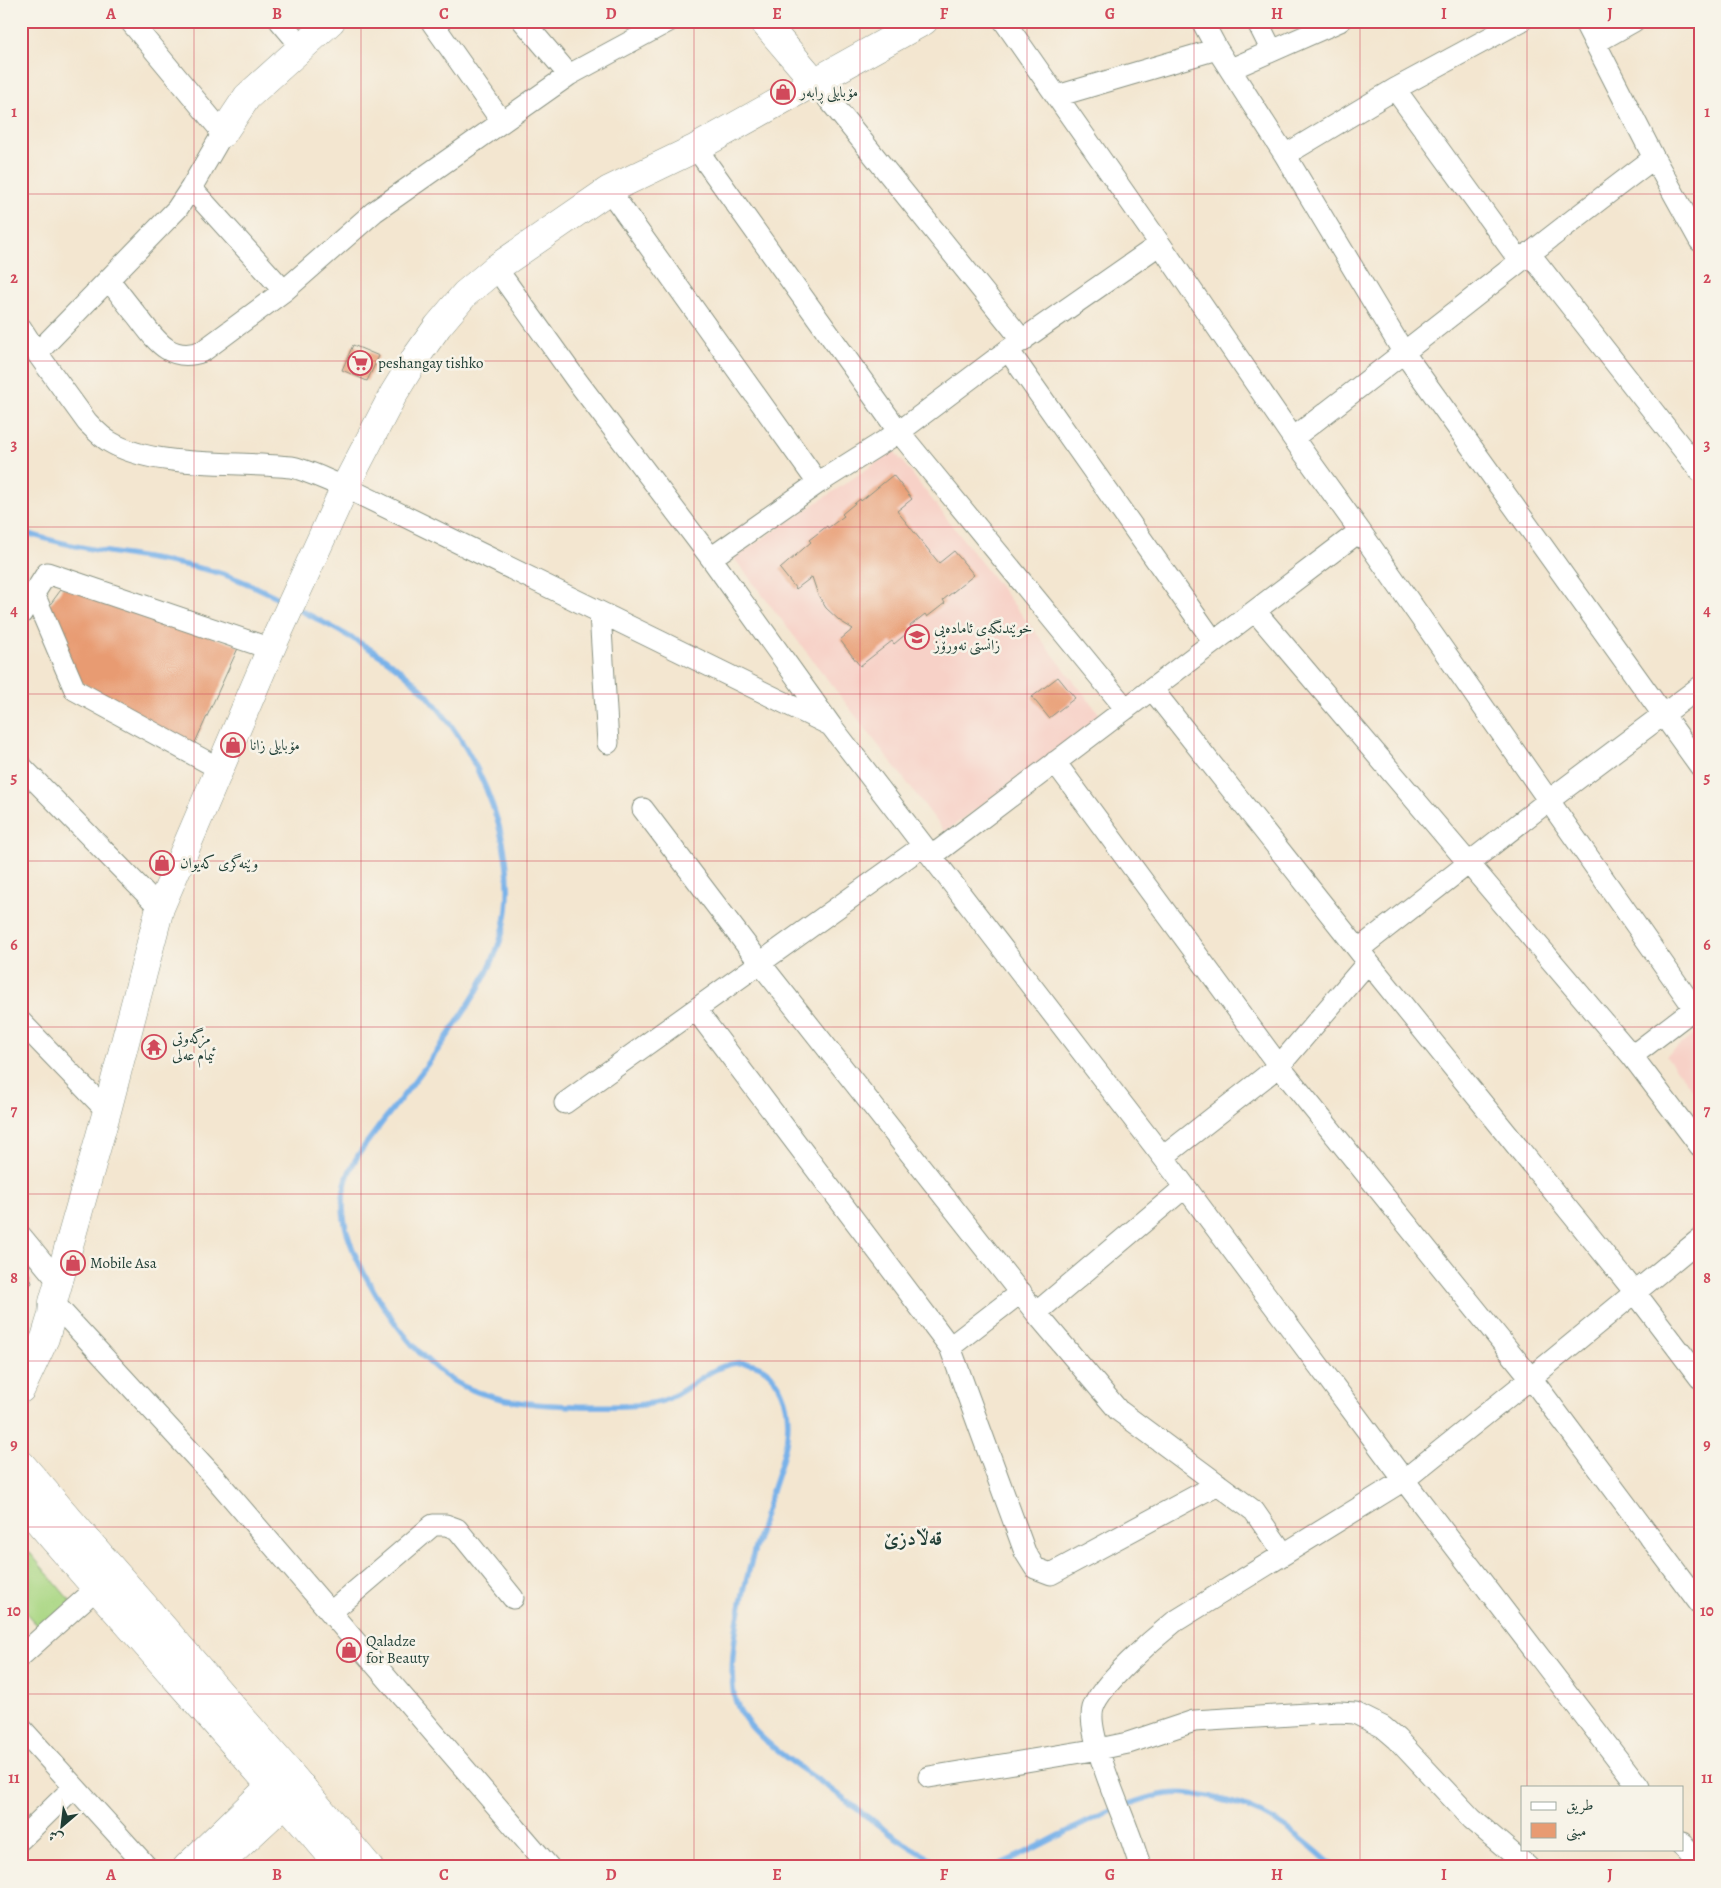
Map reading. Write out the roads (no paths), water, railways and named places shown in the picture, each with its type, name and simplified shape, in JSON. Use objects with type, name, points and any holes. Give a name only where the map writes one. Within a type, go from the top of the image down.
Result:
[{"type":"street","points":[[130,21],[223,132]]},
{"type":"street","points":[[280,21],[302,47]]},
{"type":"street","points":[[37,353],[177,209],[192,188],[223,132],[247,97],[331,21]]},
{"type":"street","points":[[431,21],[502,122]]},
{"type":"street","points":[[523,21],[569,75]]},
{"type":"street","points":[[109,280],[162,346],[177,354],[194,355],[214,345],[284,290],[374,212],[569,75],[669,21]]},
{"type":"street","points":[[763,21],[814,81],[1016,346],[1214,642]]},
{"type":"street","points":[[21,1389],[45,1338],[52,1315],[56,1292],[107,1111],[160,908],[272,646],[345,487],[394,392],[416,357],[438,326],[465,294],[496,268],[609,190],[696,148],[924,21]]},
{"type":"street","points":[[1004,21],[1293,438],[1548,801],[1697,1006],[1632,1056]]},
{"type":"street","points":[[1202,21],[1217,49],[1284,155],[1404,353],[1700,766]]},
{"type":"street","points":[[1257,21],[1272,51]]},
{"type":"street","points":[[1231,69],[1340,21]]},
{"type":"street","points":[[1284,155],[1395,89],[1521,21]]},
{"type":"street","points":[[1584,21],[1654,158],[1700,241]]},
{"type":"street","points":[[1595,44],[1634,21]]},
{"type":"street","points":[[1057,96],[1217,49]]},
{"type":"street","points":[[1395,89],[1524,257],[1700,471]]},
{"type":"street","points":[[696,148],[899,432],[1126,709]]},
{"type":"street","points":[[1293,438],[1654,158]]},
{"type":"street","points":[[192,188],[284,290]]},
{"type":"street","points":[[609,190],[818,483]]},
{"type":"street","points":[[711,558],[818,483],[899,432],[1160,244]]},
{"type":"street","points":[[496,268],[577,382],[711,558],[832,726],[1185,1187],[1404,1480],[1639,1786]]},
{"type":"street","points":[[21,328],[37,353],[94,430],[121,448],[168,460],[294,467],[345,487],[832,726]]},
{"type":"street","points":[[565,1103],[760,963],[928,851],[1055,762],[1360,531]]},
{"type":"street","points":[[21,614],[47,573],[272,646]]},
{"type":"street","points":[[34,594],[75,690],[220,769]]},
{"type":"street","points":[[1254,611],[1632,1056],[1700,1146]]},
{"type":"street","points":[[600,613],[608,743]]},
{"type":"street","points":[[1162,1157],[1279,1066],[1364,956],[1468,863],[1700,688]]},
{"type":"street","points":[[1152,689],[1634,1291],[1700,1378]]},
{"type":"street","points":[[1055,762],[1279,1066],[1531,1378],[1700,1604]]},
{"type":"street","points":[[21,766],[160,908]]},
{"type":"street","points":[[643,809],[760,963],[1036,1313],[1118,1410],[1254,1511],[1283,1553]]},
{"type":"street","points":[[696,1010],[950,1347],[1025,1552],[1034,1568],[1051,1574],[1218,1484]]},
{"type":"street","points":[[21,1022],[107,1111]]},
{"type":"street","points":[[1036,1313],[1185,1187]]},
{"type":"street","points":[[21,1236],[56,1292],[549,1867]]},
{"type":"street","points":[[1139,1866],[1129,1833],[1108,1778],[1092,1724],[1093,1707],[1102,1692],[1116,1676],[1145,1646],[1174,1622],[1404,1480],[1700,1238]]},
{"type":"street","points":[[21,1350],[56,1292]]},
{"type":"street","points":[[950,1347],[1021,1292]]},
{"type":"street","points":[[21,1464],[287,1786],[341,1867]]},
{"type":"street","points":[[21,1501],[96,1589],[287,1786],[369,1867]]},
{"type":"street","points":[[330,1612],[433,1525],[446,1525],[457,1529],[513,1598]]},
{"type":"street","points":[[21,1656],[96,1589]]},
{"type":"street","points":[[929,1777],[1099,1750],[1194,1721],[1339,1712],[1355,1713],[1384,1727],[1472,1820],[1528,1867]]},
{"type":"street","points":[[21,1728],[147,1867]]},
{"type":"street","points":[[187,1867],[287,1786]]},
{"type":"street","points":[[216,1867],[287,1786]]},
{"type":"street","points":[[21,1839],[74,1787]]},
{"type":"street","points":[[1684,1845],[1700,1865]]},
{"type":"waterway","points":[[21,531],[68,544],[212,571],[250,584],[286,602]]},
{"type":"waterway","points":[[298,609],[379,655],[404,673],[428,696],[450,724],[486,788],[498,824],[506,859],[508,894],[504,927],[487,973],[451,1031],[367,1143],[356,1159],[348,1176],[343,1197],[344,1220],[350,1243],[365,1275],[395,1323],[421,1354],[450,1379],[492,1397],[548,1405],[631,1406],[662,1401],[672,1397],[716,1369],[738,1363],[759,1366],[775,1379],[786,1403],[788,1415],[787,1439],[742,1597],[733,1660],[733,1687],[738,1707],[754,1730],[779,1752],[872,1821],[917,1851],[949,1867]]},
{"type":"waterway","points":[[993,1867],[1122,1806],[1157,1796],[1180,1793],[1232,1802],[1264,1815],[1293,1832],[1334,1867]]},
{"type":"place","name":"مۆبایلی ڕابەر","points":[[783,92]]},
{"type":"place","name":"peshangay tishko","points":[[360,363]]},
{"type":"place","name":"خوێندنگەی ئامادەیی زانستی نەورۆز","points":[[917,637]]},
{"type":"place","name":"مۆبایلی زانا","points":[[233,745]]},
{"type":"place","name":"وێنەگری کەیوان","points":[[162,863]]},
{"type":"place","name":"مزگەوتی ئیمام عەلی","points":[[154,1047]]},
{"type":"place","name":"Mobile Asa","points":[[73,1263]]},
{"type":"place","name":"Qaladze for Beauty","points":[[349,1650]]},
{"type":"district","name":"قەڵادزێ","points":[[913,1538]]}]
